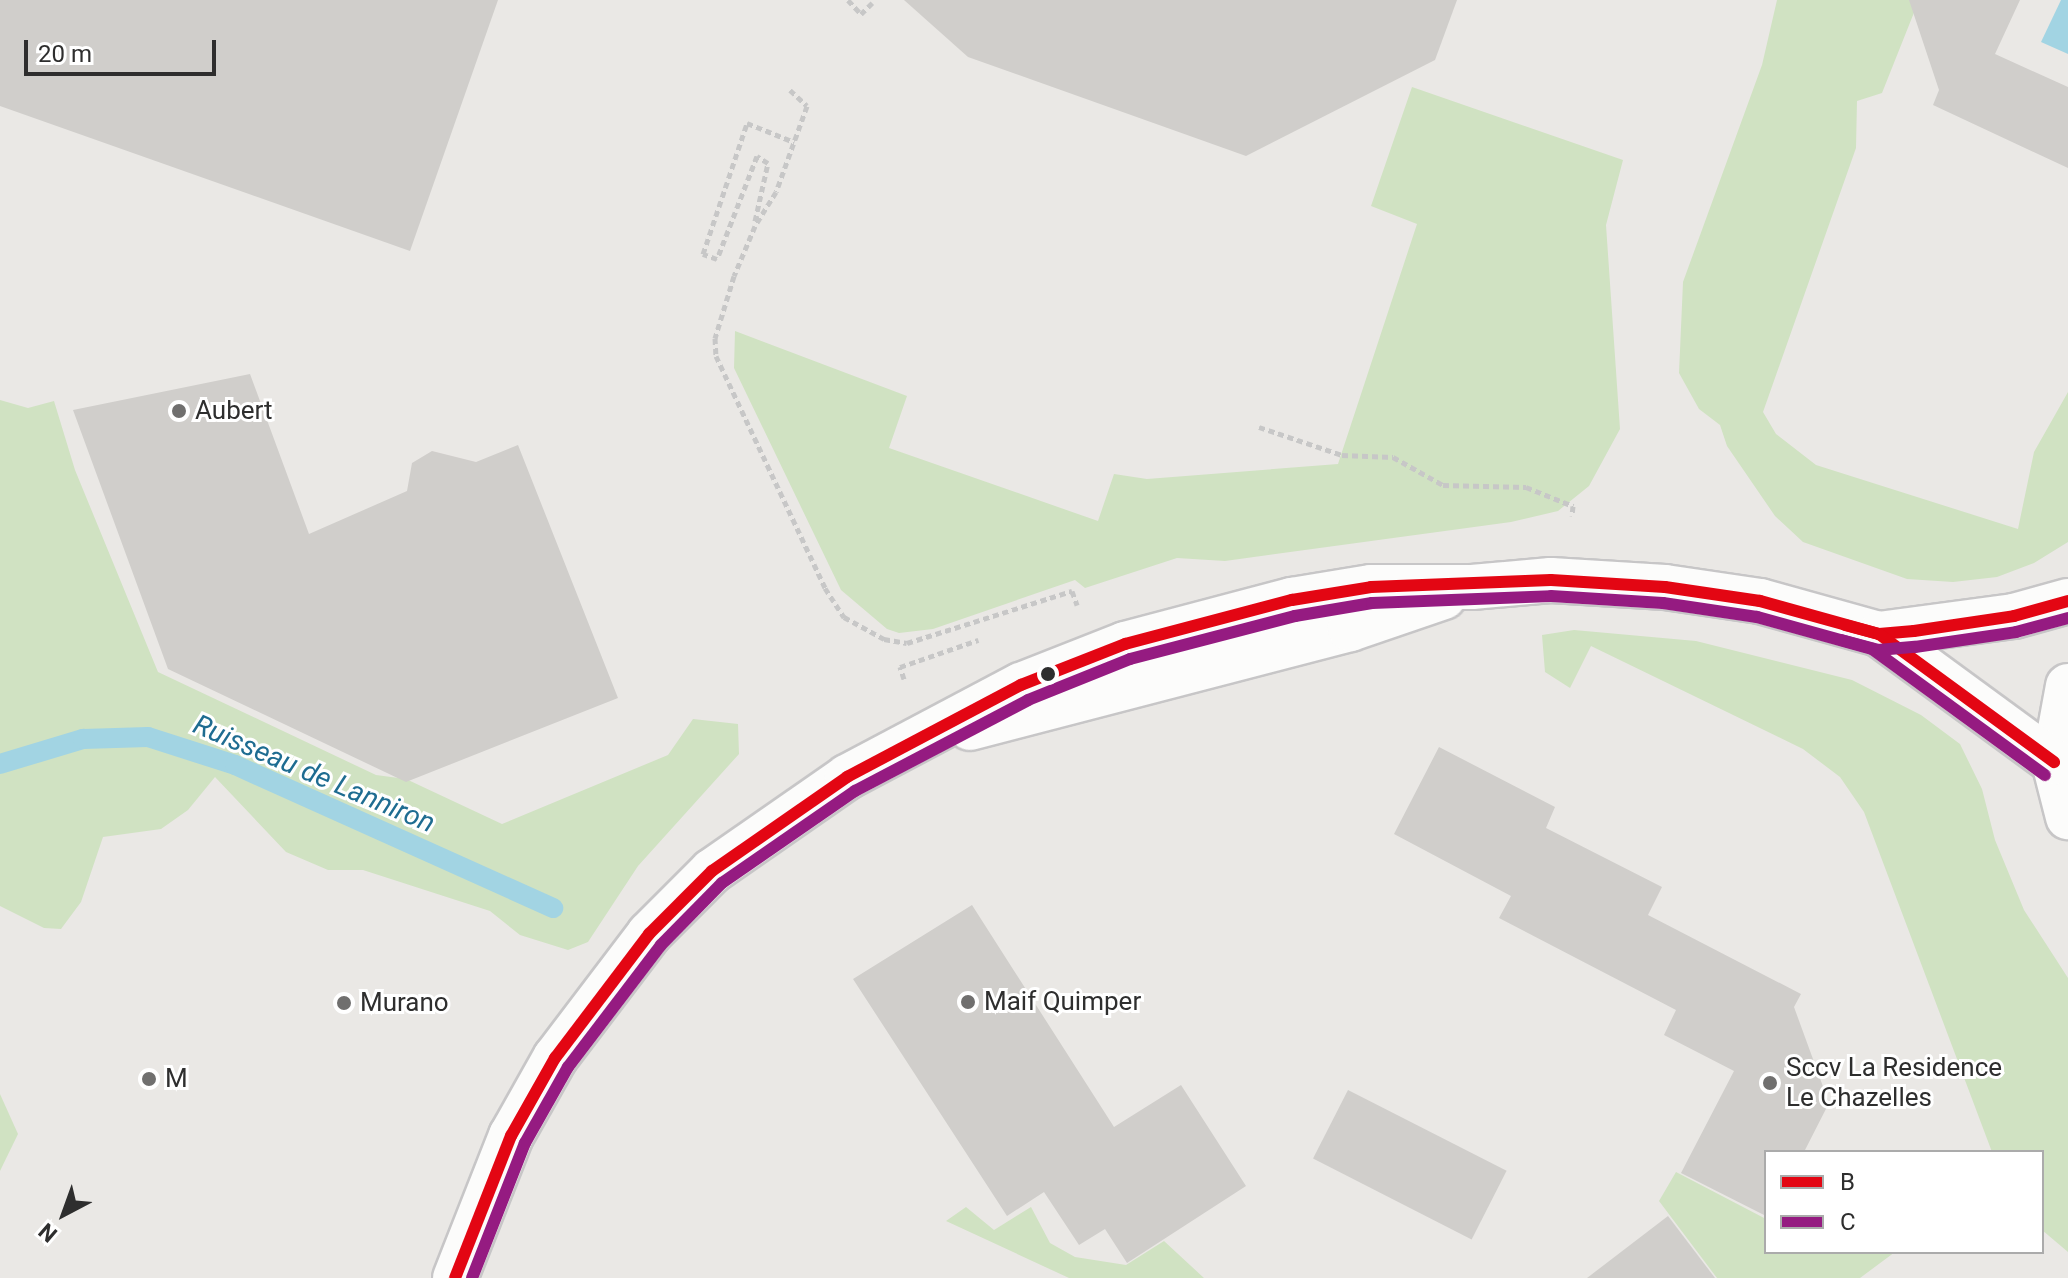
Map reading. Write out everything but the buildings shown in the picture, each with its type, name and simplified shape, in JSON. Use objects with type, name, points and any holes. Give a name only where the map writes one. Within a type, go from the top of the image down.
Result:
[{"type":"street","points":[[455,1278],[489,1184],[533,1097],[586,1014],[649,934],[751,840],[847,777],[1045,674],[1168,630],[1336,591],[1472,587],[1551,580],[1665,587],[1760,601],[1879,634],[2054,762]]},
{"type":"street","points":[[1879,634],[2014,616],[2068,601]]},
{"type":"street","points":[[2068,686],[2054,762],[2068,817]]},
{"type":"path","points":[[848,0],[861,14],[872,3]]},
{"type":"path","points":[[755,226],[776,192],[807,106],[790,90]]},
{"type":"path","points":[[794,142],[747,123],[703,254],[717,259],[757,156],[768,163],[755,226],[717,324],[716,356],[836,607],[864,630],[907,643],[1072,591],[1077,606],[1062,611]]},
{"type":"path","points":[[1259,427],[1342,455],[1393,457],[1443,485],[1538,490],[1573,506],[1572,516]]},
{"type":"path","points":[[904,679],[900,667],[988,637]]},
{"type":"green space","points":[[1777,0],[1919,0],[1882,93],[1857,101],[1856,148],[1763,412],[1776,434],[1816,465],[2018,529],[2034,452],[2068,392],[2068,542],[2034,563],[1997,577],[1953,582],[1907,579],[1803,542],[1775,516],[1727,446],[1720,425],[1699,409],[1679,373],[1683,282],[1762,65]]},
{"type":"green space","points":[[1412,87],[1623,160],[1606,225],[1620,429],[1589,486],[1558,511],[1511,522],[1225,561],[1177,558],[1085,588],[1075,580],[933,629],[899,633],[887,629],[841,590],[734,368],[735,331],[907,396],[889,448],[1098,521],[1114,474],[1147,479],[1338,464],[1417,224],[1371,206]]},
{"type":"green space","points":[[0,400],[28,408],[54,401],[75,470],[158,672],[376,775],[406,779],[502,824],[668,755],[693,719],[738,724],[739,754],[638,866],[588,942],[568,950],[520,935],[490,911],[363,870],[328,870],[286,852],[215,777],[188,810],[161,829],[103,837],[81,902],[61,929],[44,928],[0,906]]},
{"type":"green space","points":[[1574,630],[1696,641],[1852,680],[1921,715],[1960,744],[1982,789],[1995,840],[2024,910],[2068,978],[2068,1252],[2044,1232],[2044,1150],[1991,1150],[1864,812],[1840,777],[1803,749],[1591,646],[1570,688],[1545,672],[1542,635]]},
{"type":"green space","points":[[0,1094],[18,1134],[0,1171]]},
{"type":"green space","points":[[1676,1172],[1764,1218],[1764,1254],[1892,1254],[1860,1278],[1717,1278],[1659,1201]]},
{"type":"green space","points":[[966,1207],[994,1230],[1031,1207],[1050,1243],[1075,1257],[1126,1265],[1164,1241],[1204,1278],[1069,1278],[946,1221]]},
{"type":"water","points":[[2061,0],[2068,0],[2068,54],[2041,42]]},
{"type":"waterway","name":"Ruisseau de Lanniron","points":[[0,764],[83,739],[148,737],[235,765],[553,908]]},
{"type":"transit line","name":"B","points":[[455,1278],[511,1136],[555,1058],[649,934],[712,871],[847,777],[1021,685],[1125,644],[1292,600],[1371,587],[1551,580],[1665,587],[1760,601],[1879,634],[2054,762]]},
{"type":"transit line","name":"C","points":[[472,1278],[525,1143],[568,1067],[661,945],[722,883],[855,791],[1028,700],[1130,659],[1295,616],[1372,603],[1551,596],[1663,603],[1757,617],[1872,649],[2045,775]]},
{"type":"transit line","name":"B","points":[[1845,625],[1879,634],[1914,631],[2014,616],[2068,601]]},
{"type":"transit line","name":"C","points":[[1841,640],[1878,650],[1915,647],[2016,632],[2068,618]]},
{"type":"place","name":"Aubert","points":[[179,411]]},
{"type":"place","name":"Maif Quimper","points":[[968,1002]]},
{"type":"place","name":"Murano","points":[[344,1003]]},
{"type":"place","name":"M","points":[[149,1079]]},
{"type":"place","name":"Sccv La Residence Le Chazelles","points":[[1770,1083]]}]
